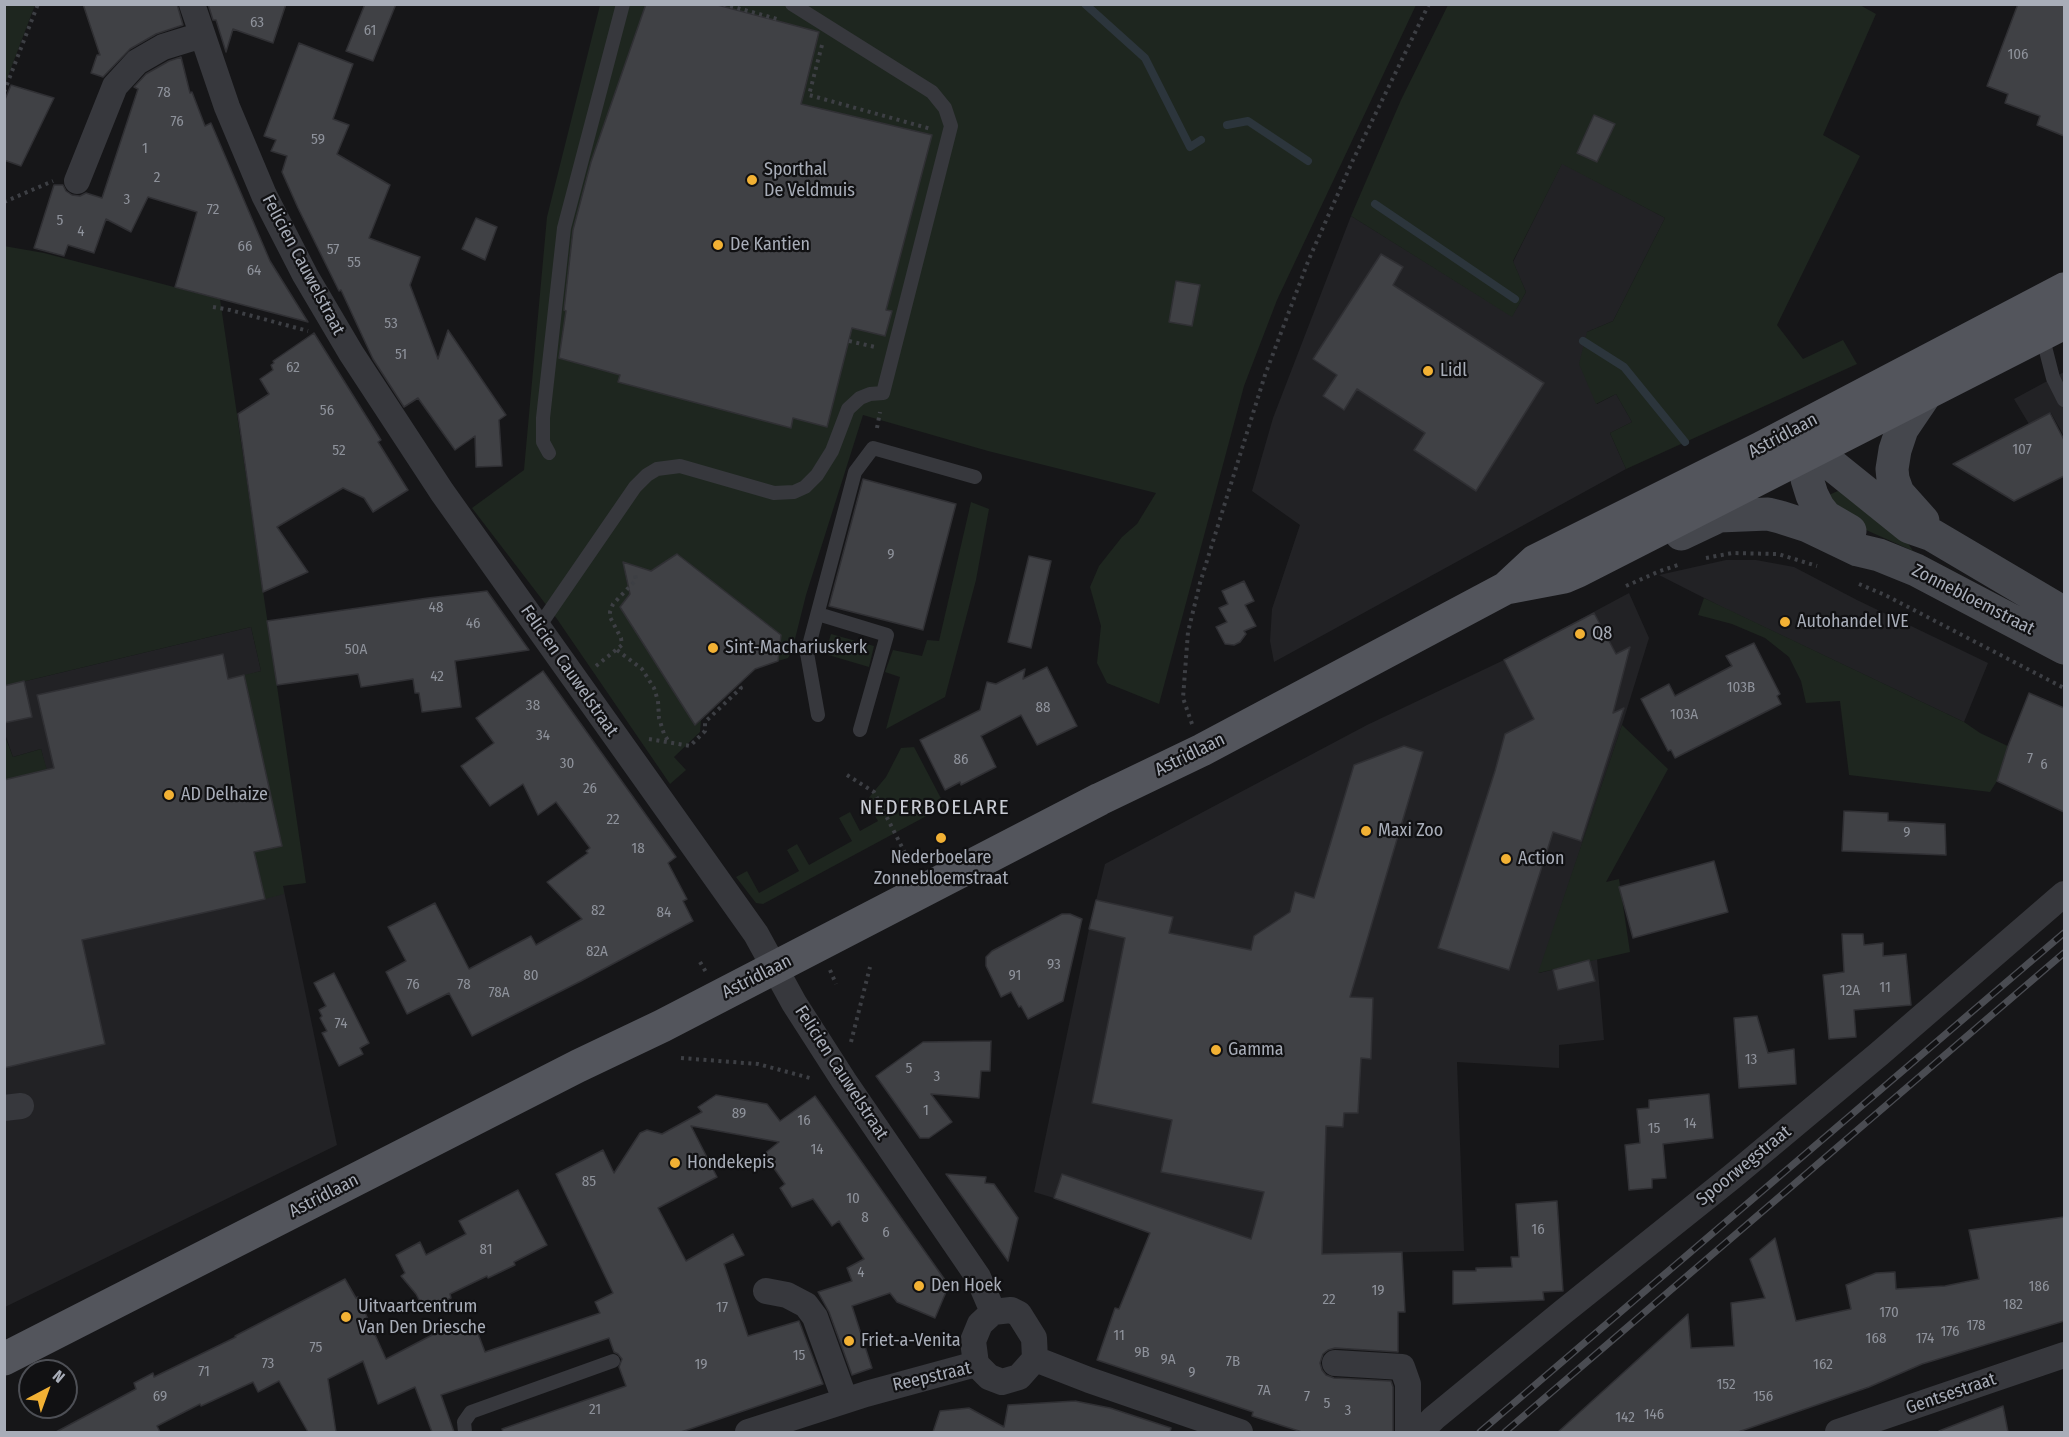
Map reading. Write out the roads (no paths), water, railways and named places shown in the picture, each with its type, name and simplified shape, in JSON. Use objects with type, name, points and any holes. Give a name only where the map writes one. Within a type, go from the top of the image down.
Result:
[{"type":"main road","name":"Astridlaan","points":[[4,1359],[568,1071],[662,1026],[1100,799],[1202,750],[1506,588],[1535,561],[2064,289]]},
{"type":"main road","name":"Astridlaan","points":[[1506,588],[1564,577],[1822,459],[1925,395],[2053,329]]},
{"type":"main road","points":[[1925,395],[1902,429],[1892,469],[1898,493],[1919,515],[1932,535]]},
{"type":"main road","points":[[1845,402],[1839,420],[1825,435],[1822,459],[1807,479],[1812,495],[1826,517],[1863,538],[1879,555]]},
{"type":"main road","name":"Zonnebloemstraat","points":[[1780,437],[1822,459],[1909,527],[1932,535],[2064,613]]},
{"type":"main road","name":"Zonnebloemstraat","points":[[1578,571],[1590,574],[1605,571],[1719,516],[1768,514],[1808,526],[1858,550],[1879,555],[1916,570],[2064,648]]},
{"type":"street","name":"Felicien Cauwelstraat","points":[[192,4],[227,106],[264,195],[305,274],[351,353],[442,492],[756,934],[794,1003],[844,1081],[978,1277],[993,1312]]},
{"type":"street","points":[[77,181],[115,86],[137,62],[163,47],[202,35]]},
{"type":"street","name":"Spoorwegstraat","points":[[1420,1432],[1563,1312],[1733,1176],[1879,1054],[2064,894]]},
{"type":"street","points":[[766,1290],[806,1305],[815,1317],[845,1400]]},
{"type":"street","points":[[976,1364],[973,1341],[980,1324],[993,1312],[1011,1310],[1019,1314],[1034,1338],[1035,1359],[1240,1432]]},
{"type":"street","name":"Gentsestraat","points":[[1838,1432],[2064,1355]]},
{"type":"street","name":"Reepstraat","points":[[748,1432],[845,1400],[976,1364],[989,1377],[1002,1382],[1019,1377],[1035,1359]]},
{"type":"street","points":[[1335,1363],[1402,1367],[1408,1384],[1408,1432]]},
{"type":"lane","points":[[549,453],[543,442],[543,418],[564,228],[623,4]]},
{"type":"lane","points":[[538,628],[635,487],[647,475],[657,469],[680,466],[774,493],[794,492],[805,487],[817,475],[832,451],[848,409],[860,398],[870,394],[884,393],[951,126],[945,108],[932,93],[792,4]]},
{"type":"lane","points":[[2053,329],[2053,378],[2064,400]]},
{"type":"lane","points":[[818,715],[807,652],[819,614],[855,472],[873,448],[975,477]]},
{"type":"lane","points":[[819,614],[887,635],[860,730]]},
{"type":"lane","points":[[465,1432],[464,1422],[471,1412],[613,1361]]},
{"type":"waterway","points":[[1085,4],[1145,58],[1190,147],[1201,140]]},
{"type":"waterway","points":[[1227,125],[1248,121],[1308,161]]},
{"type":"waterway","points":[[1375,204],[1515,299]]},
{"type":"waterway","points":[[1583,341],[1624,367],[1685,442]]},
{"type":"railway","points":[[1480,1432],[2064,933]]},
{"type":"railway","points":[[1505,1432],[2064,953]]},
{"type":"place","name":"Sporthal De Veldmuis","points":[[752,180]]},
{"type":"place","name":"De Kantien","points":[[718,245]]},
{"type":"place","name":"Lidl","points":[[1428,371]]},
{"type":"place","name":"Autohandel IVE","points":[[1785,622]]},
{"type":"place","name":"Q8","points":[[1580,634]]},
{"type":"place","name":"Sint-Machariuskerk","points":[[713,648]]},
{"type":"place","name":"AD Delhaize","points":[[169,795]]},
{"type":"place","name":"Maxi Zoo","points":[[1366,831]]},
{"type":"place","name":"Nederboelare Zonnebloemstraat","points":[[941,838]]},
{"type":"place","name":"Action","points":[[1506,859]]},
{"type":"place","name":"Gamma","points":[[1216,1050]]},
{"type":"place","name":"Hondekepis","points":[[675,1163]]},
{"type":"place","name":"Den Hoek","points":[[919,1286]]},
{"type":"place","name":"Uitvaartcentrum Van Den Driesche","points":[[346,1317]]},
{"type":"place","name":"Friet-a-Venita","points":[[849,1341]]},
{"type":"district","name":"NEDERBOELARE","points":[[935,808]]}]
